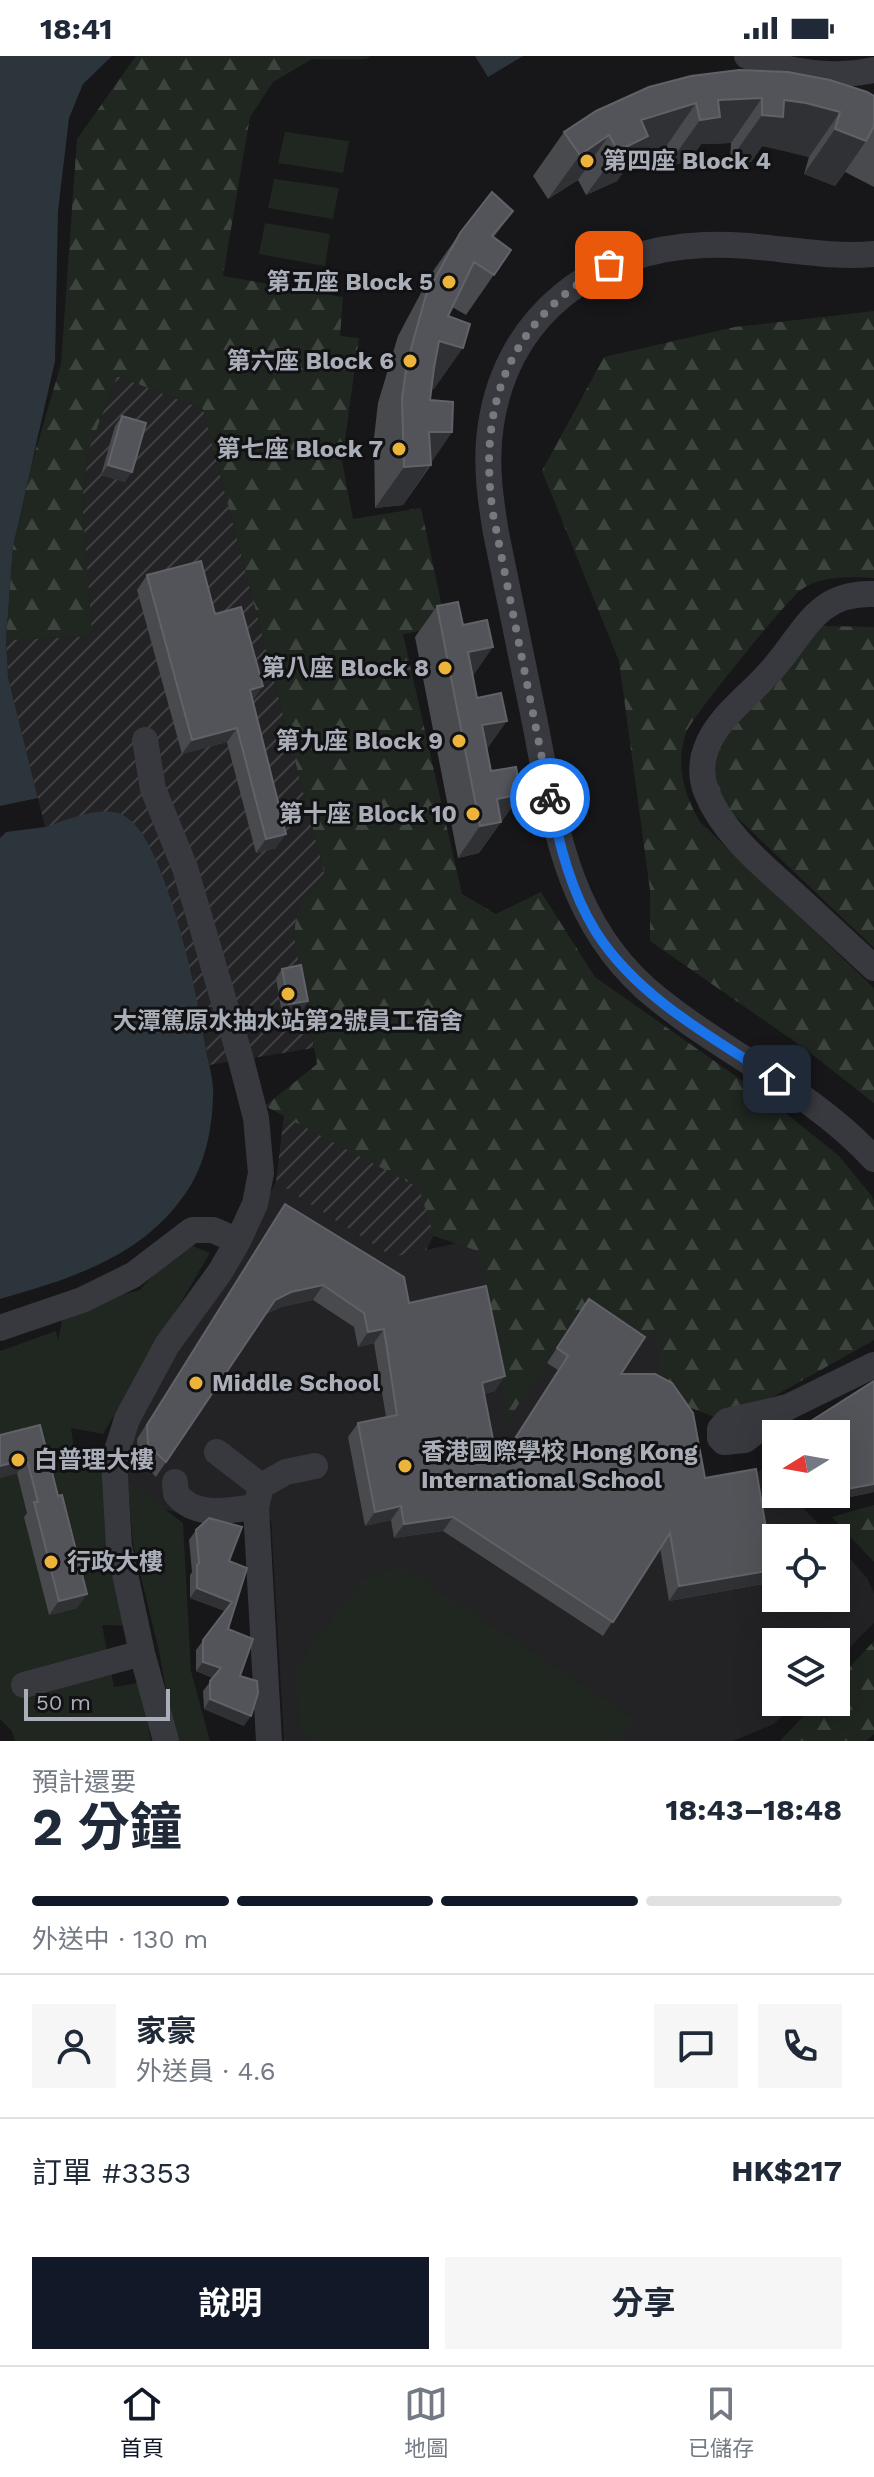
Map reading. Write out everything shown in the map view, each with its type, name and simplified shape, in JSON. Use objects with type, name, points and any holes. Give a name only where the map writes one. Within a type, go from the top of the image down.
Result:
[{"type":"street","points":[[747,56],[798,71],[831,74],[874,70]]},
{"type":"street","points":[[874,254],[708,244],[644,253],[609,265],[553,303],[518,347],[494,404],[488,460],[495,524],[553,817],[570,876],[596,931],[617,960],[654,995],[826,1113],[874,1159]]},
{"type":"street","points":[[874,594],[839,599],[810,619],[772,670],[718,726],[706,748],[702,770],[709,797],[744,847],[874,968]]},
{"type":"street","points":[[145,740],[153,789],[185,868],[256,1118],[261,1173],[255,1204],[238,1241],[220,1272],[167,1345],[118,1441],[114,1479],[119,1546],[142,1653],[166,1741]]},
{"type":"street","points":[[0,1328],[82,1300],[133,1275],[192,1230],[213,1230],[238,1241]]},
{"type":"street","points":[[788,1407],[871,1372]]},
{"type":"street","points":[[217,1452],[258,1496],[269,1741]]},
{"type":"street","points":[[175,1482],[175,1492],[179,1498],[195,1509],[209,1512],[258,1496],[286,1472],[315,1466]]},
{"type":"street","points":[[24,1685],[142,1653]]},
{"type":"shaded area","points":[[0,56],[112,56],[83,84],[69,118],[58,211],[55,361],[13,546],[6,640],[8,677],[45,827],[93,813],[121,814],[139,829],[155,857],[183,942],[213,1092],[211,1122],[202,1160],[192,1183],[168,1216],[126,1250],[103,1263],[0,1299]]},
{"type":"shaded area","points":[[475,56],[523,56],[488,77]]},
{"type":"shaded area","points":[[117,376],[203,409],[325,875],[297,910],[294,935],[314,1048],[209,1065],[204,1034],[101,812],[45,827],[8,677],[6,640],[92,636],[82,500],[89,449]]},
{"type":"shaded area","points":[[285,1106],[455,1195],[426,1250],[393,1257],[276,1182]]},
{"type":"shaded area","name":"香港國際學校 Hong Kong International School","points":[[276,1182],[393,1257],[509,1232],[667,1319],[695,1492],[746,1484],[762,1469],[762,1508],[804,1508],[818,1524],[762,1524],[762,1612],[850,1612],[850,1559],[867,1578],[874,1593],[874,1623],[850,1647],[850,1628],[762,1628],[762,1716],[782,1716],[774,1724],[733,1741],[284,1741],[271,1520],[195,1519],[159,1507],[120,1478],[121,1446],[227,1271]]},
{"type":"green space","points":[[136,56],[370,56],[367,59],[312,59],[273,82],[250,117],[223,276],[343,297],[340,336],[359,338],[342,461],[353,519],[421,508],[446,626],[403,634],[462,894],[496,914],[541,892],[595,977],[767,1098],[839,1156],[874,1201],[874,1340],[728,1422],[662,1397],[657,1327],[635,1351],[579,1314],[508,1420],[478,1251],[434,1236],[419,1188],[265,1106],[317,1064],[294,935],[297,910],[325,875],[203,409],[117,376],[89,449],[82,500],[92,636],[6,640],[13,546],[26,483],[61,364],[77,139]]},
{"type":"green space","points":[[285,132],[349,141],[343,173],[278,163]]},
{"type":"green space","points":[[274,179],[339,188],[333,219],[268,208]]},
{"type":"green space","points":[[265,223],[330,234],[325,266],[259,254]]},
{"type":"green space","points":[[874,311],[874,578],[828,579],[810,584],[793,597],[691,724],[683,745],[681,768],[686,790],[700,822],[874,988],[874,1103],[804,1048],[650,941],[650,890],[619,661],[542,471],[604,357],[735,327]]},
{"type":"green space","points":[[822,626],[874,627],[874,948],[723,804],[714,787],[713,743]]},
{"type":"green space","points":[[183,1242],[210,1253],[103,1434],[71,1428],[76,1463],[102,1459],[107,1548],[126,1626],[102,1625],[114,1687],[139,1683],[151,1741],[15,1741],[12,1731],[0,1719],[0,1351],[56,1331],[58,1341],[64,1310],[140,1290]]},
{"type":"green space","points":[[128,1481],[183,1523],[191,1671],[210,1741],[175,1741],[159,1651],[133,1544]]},
{"type":"green space","points":[[874,1505],[874,1562],[850,1536],[850,1524],[839,1524],[832,1517]]},
{"type":"green space","points":[[401,1566],[636,1720],[619,1741],[319,1741],[301,1730],[295,1669],[362,1579]]},
{"type":"green space","points":[[874,1641],[874,1734],[866,1741],[780,1741],[804,1716],[850,1716],[850,1667]]},
{"type":"pier","points":[[38,798],[45,827],[6,832],[0,838],[0,806]]},
{"type":"building","points":[[739,70],[788,72],[830,80],[867,92],[874,96],[874,126],[866,141],[835,129],[840,112],[784,100],[783,117],[762,115],[762,98],[718,100],[720,117],[700,120],[696,103],[641,120],[648,136],[618,151],[609,135],[580,155],[564,132],[596,111],[649,87],[691,76]]},
{"type":"building","points":[[492,192],[513,211],[492,236],[511,250],[494,275],[474,262],[448,316],[470,324],[463,348],[439,341],[434,368],[430,400],[453,402],[452,432],[429,432],[431,465],[404,467],[402,398],[407,363],[426,295],[460,233]]},
{"type":"building","points":[[122,416],[146,423],[132,472],[108,465]]},
{"type":"building","points":[[201,561],[215,614],[241,607],[263,686],[250,690],[286,834],[266,839],[237,728],[192,740],[147,575]]},
{"type":"building","points":[[458,602],[463,625],[487,620],[493,647],[468,652],[477,698],[501,693],[507,721],[482,725],[491,771],[516,767],[521,794],[497,799],[501,822],[480,826],[437,606]]},
{"type":"building","points":[[301,965],[308,1001],[289,1004],[282,969]]},
{"type":"building","points":[[285,1204],[404,1277],[409,1303],[486,1286],[505,1376],[482,1383],[498,1465],[568,1356],[557,1348],[589,1299],[645,1337],[621,1374],[655,1374],[672,1383],[693,1413],[705,1478],[756,1469],[765,1524],[762,1524],[762,1572],[679,1586],[670,1533],[613,1622],[453,1517],[404,1524],[401,1506],[375,1512],[358,1423],[397,1415],[384,1329],[368,1332],[364,1313],[323,1285],[291,1292],[275,1300],[166,1462],[148,1445],[147,1425]]},
{"type":"building","points":[[874,1381],[874,1484],[850,1488],[850,1420],[813,1420]]},
{"type":"building","points":[[40,1425],[58,1496],[62,1495],[87,1594],[59,1601],[34,1502],[38,1502],[27,1459],[0,1466],[0,1435]]},
{"type":"building","points":[[209,1518],[242,1527],[229,1561],[247,1568],[228,1629],[253,1639],[240,1676],[257,1681],[258,1693],[251,1716],[210,1699],[210,1681],[221,1668],[203,1662],[203,1640],[232,1602],[197,1588],[199,1563],[196,1530]]},
{"type":"way so far","points":[[550,798],[493,514],[488,472],[490,427],[500,384],[530,329],[553,303],[609,265]]},
{"type":"place","name":"第四座 Block 4","points":[[587,161]]},
{"type":"place","name":"第五座 Block 5","points":[[449,282]]},
{"type":"place","name":"第六座 Block 6","points":[[410,361]]},
{"type":"place","name":"第七座 Block 7","points":[[399,449]]},
{"type":"place","name":"第八座 Block 8","points":[[445,668]]},
{"type":"place","name":"第九座 Block 9","points":[[459,741]]},
{"type":"place","name":"第十座 Block 10","points":[[473,814]]},
{"type":"place","name":"大潭篤原水抽水站第2號員工宿舍","points":[[288,994]]},
{"type":"place","name":"Middle School","points":[[196,1383]]},
{"type":"place","name":"白普理大樓","points":[[18,1460]]},
{"type":"place","name":"香港國際學校 Hong Kong International School","points":[[405,1466]]},
{"type":"place","name":"行政大樓","points":[[51,1562]]},
{"type":"route","points":[[550,798],[574,887],[596,931],[617,960],[663,1003],[777,1079]]}]
